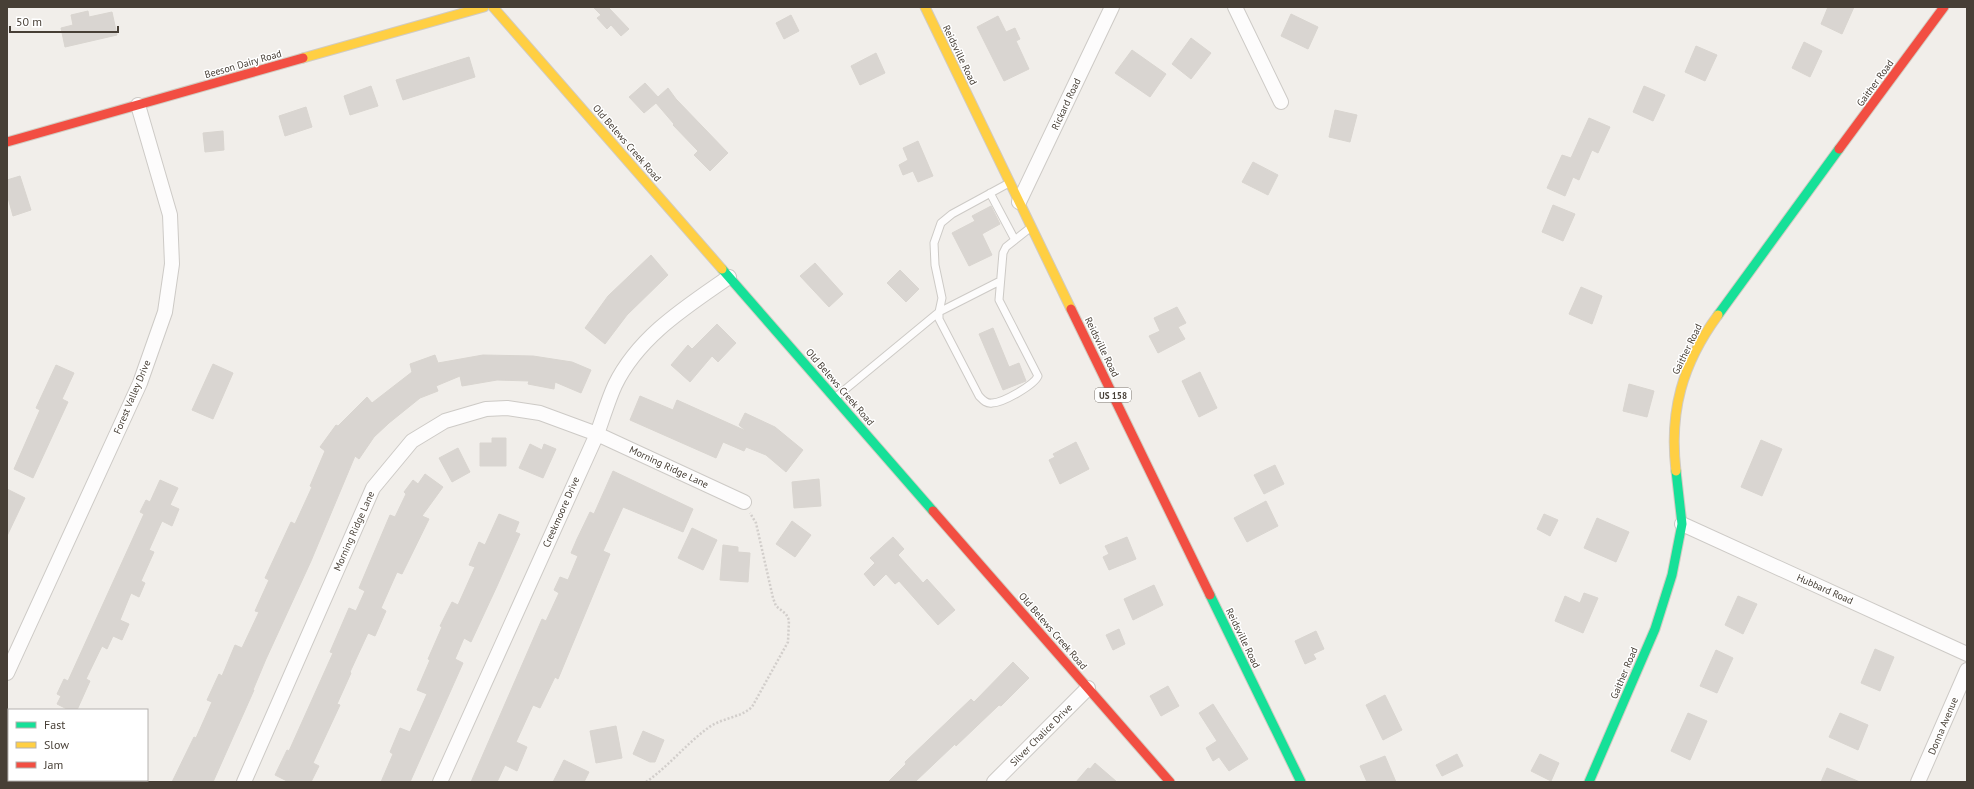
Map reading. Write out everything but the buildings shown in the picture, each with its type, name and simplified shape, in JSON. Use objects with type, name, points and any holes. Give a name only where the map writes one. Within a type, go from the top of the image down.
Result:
[{"type":"main road","name":"Beeson Dairy Road","points":[[7,142],[484,7]]},
{"type":"main road","name":"Old Belews Creek Road","points":[[493,7],[1170,782]]},
{"type":"main road","name":"Reidsville Road","points":[[925,7],[1301,782]]},
{"type":"main road","name":"Gaither Road","points":[[1589,782],[1655,629],[1672,575],[1682,524],[1673,444],[1676,406],[1686,372],[1707,330],[1944,7]]},
{"type":"street","name":"Rickard Road","points":[[1019,202],[1112,7]]},
{"type":"street","points":[[1235,7],[1281,102]]},
{"type":"street","name":"Forest Valley Drive","points":[[7,673],[140,383],[165,312],[172,264],[170,216],[138,105]]},
{"type":"street","name":"Creekmoore Drive","points":[[440,782],[597,434],[615,385],[628,364],[653,334],[681,310],[729,277]]},
{"type":"street","name":"Morning Ridge Lane","points":[[244,782],[373,488],[412,442],[445,421],[486,409],[507,408],[540,413],[597,434],[744,502]]},
{"type":"street","name":"Hubbard Road","points":[[1682,524],[1967,654]]},
{"type":"street","name":"Donna Avenue","points":[[1918,782],[1967,670]]},
{"type":"street","name":"Silver Chalice Drive","points":[[994,782],[1088,688]]},
{"type":"lane","points":[[1010,183],[952,214],[941,223],[937,233],[934,254],[942,298],[939,319],[979,396],[986,403],[993,403],[1028,387],[1036,381],[1038,376],[999,300],[1003,253],[1006,247],[1031,227]]},
{"type":"lane","points":[[990,193],[1015,240]]},
{"type":"lane","points":[[835,398],[939,312],[1000,281]]},
{"type":"path","points":[[646,782],[664,770],[708,728],[731,717],[746,713],[752,707],[788,642],[790,632],[789,620],[786,614],[776,606],[756,523],[744,502]]},
{"type":"traffic: fast","points":[[1718,315],[1839,149]]},
{"type":"traffic: fast","points":[[722,269],[933,511]]},
{"type":"traffic: fast","points":[[1589,782],[1655,629],[1672,575],[1682,524],[1676,471]]},
{"type":"traffic: fast","points":[[1210,595],[1301,782]]},
{"type":"traffic: slow","points":[[303,58],[484,7]]},
{"type":"traffic: slow","points":[[493,7],[722,269]]},
{"type":"traffic: slow","points":[[925,7],[1071,309]]},
{"type":"traffic: slow","points":[[1676,471],[1674,449],[1675,429],[1681,389],[1695,352],[1718,315]]},
{"type":"traffic: jam","points":[[1839,149],[1944,7]]},
{"type":"traffic: jam","points":[[7,142],[303,58]]},
{"type":"traffic: jam","points":[[1071,309],[1210,595]]},
{"type":"traffic: jam","points":[[933,511],[1170,782]]}]
